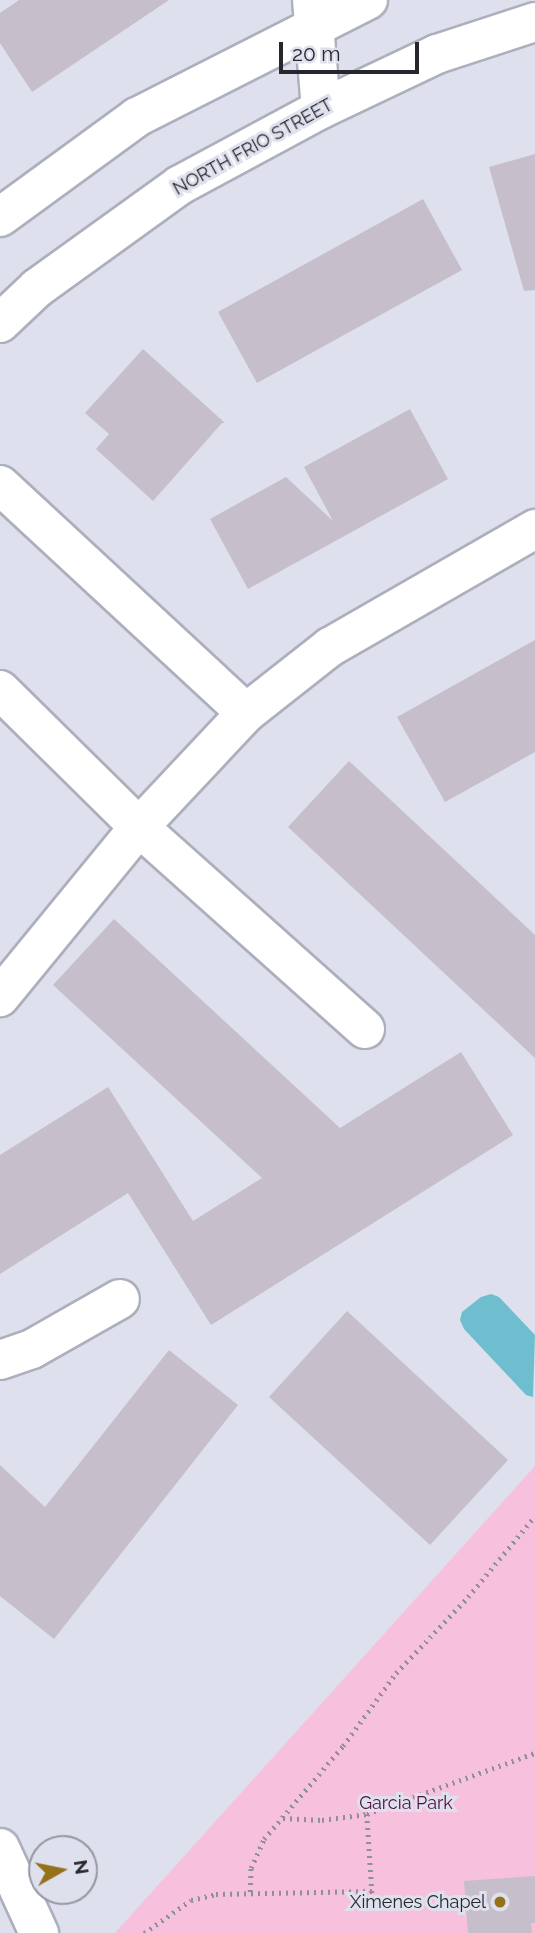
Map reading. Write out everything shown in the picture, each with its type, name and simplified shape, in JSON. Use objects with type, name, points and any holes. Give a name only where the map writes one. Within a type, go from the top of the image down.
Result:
[{"type":"main road","points":[[0,216],[137,117],[313,13],[368,0]]},
{"type":"main road","points":[[313,13],[321,109]]},
{"type":"main road","name":"NORTH FRIO STREET","points":[[0,323],[37,288],[180,185],[321,109],[437,54],[535,22]]},
{"type":"main road","points":[[0,485],[246,713]]},
{"type":"main road","points":[[0,997],[139,827],[246,713],[330,647],[535,528]]},
{"type":"main road","points":[[0,690],[139,827],[365,1029]]},
{"type":"main road","points":[[0,1360],[32,1349],[120,1299]]},
{"type":"main road","points":[[0,1848],[39,1933]]},
{"type":"path","points":[[250,1892],[251,1868],[264,1839],[344,1745],[396,1673],[468,1597],[535,1516]]},
{"type":"path","points":[[282,1818],[322,1821],[367,1814],[535,1753]]},
{"type":"path","points":[[367,1814],[373,1907]]},
{"type":"path","points":[[144,1933],[191,1900],[250,1892],[372,1891]]},
{"type":"green space","name":"Garcia Park","points":[[535,1466],[535,1933],[115,1933]]},
{"type":"water","points":[[491,1294],[499,1297],[535,1335],[533,1397],[526,1395],[464,1329],[460,1320],[462,1312],[481,1297]]},
{"type":"building","points":[[19,0],[169,0],[32,92],[0,43],[0,13]]},
{"type":"building","points":[[535,154],[535,290],[524,291],[489,167]]},
{"type":"building","points":[[423,199],[462,270],[257,383],[218,312]]},
{"type":"building","points":[[143,349],[225,423],[222,423],[153,501],[96,449],[109,434],[85,413]]},
{"type":"building","points":[[410,409],[448,479],[248,589],[210,519],[286,477],[333,521],[304,467]]},
{"type":"building","points":[[535,640],[535,752],[445,802],[397,717]]},
{"type":"building","points":[[349,761],[535,935],[535,1058],[288,827]]},
{"type":"building","points":[[114,919],[340,1128],[461,1052],[513,1135],[211,1325],[128,1193],[0,1274],[0,1155],[108,1087],[193,1221],[262,1178],[53,985]]},
{"type":"building","points":[[347,1311],[508,1460],[430,1545],[269,1397]]},
{"type":"building","points":[[169,1350],[238,1405],[54,1639],[0,1596],[0,1465],[45,1507]]},
{"type":"building","name":"Ximenes Chapel","points":[[535,1876],[535,1923],[531,1923],[532,1933],[468,1933],[464,1881]]},
{"type":"place","name":"Ximenes Chapel","points":[[500,1902]]}]
